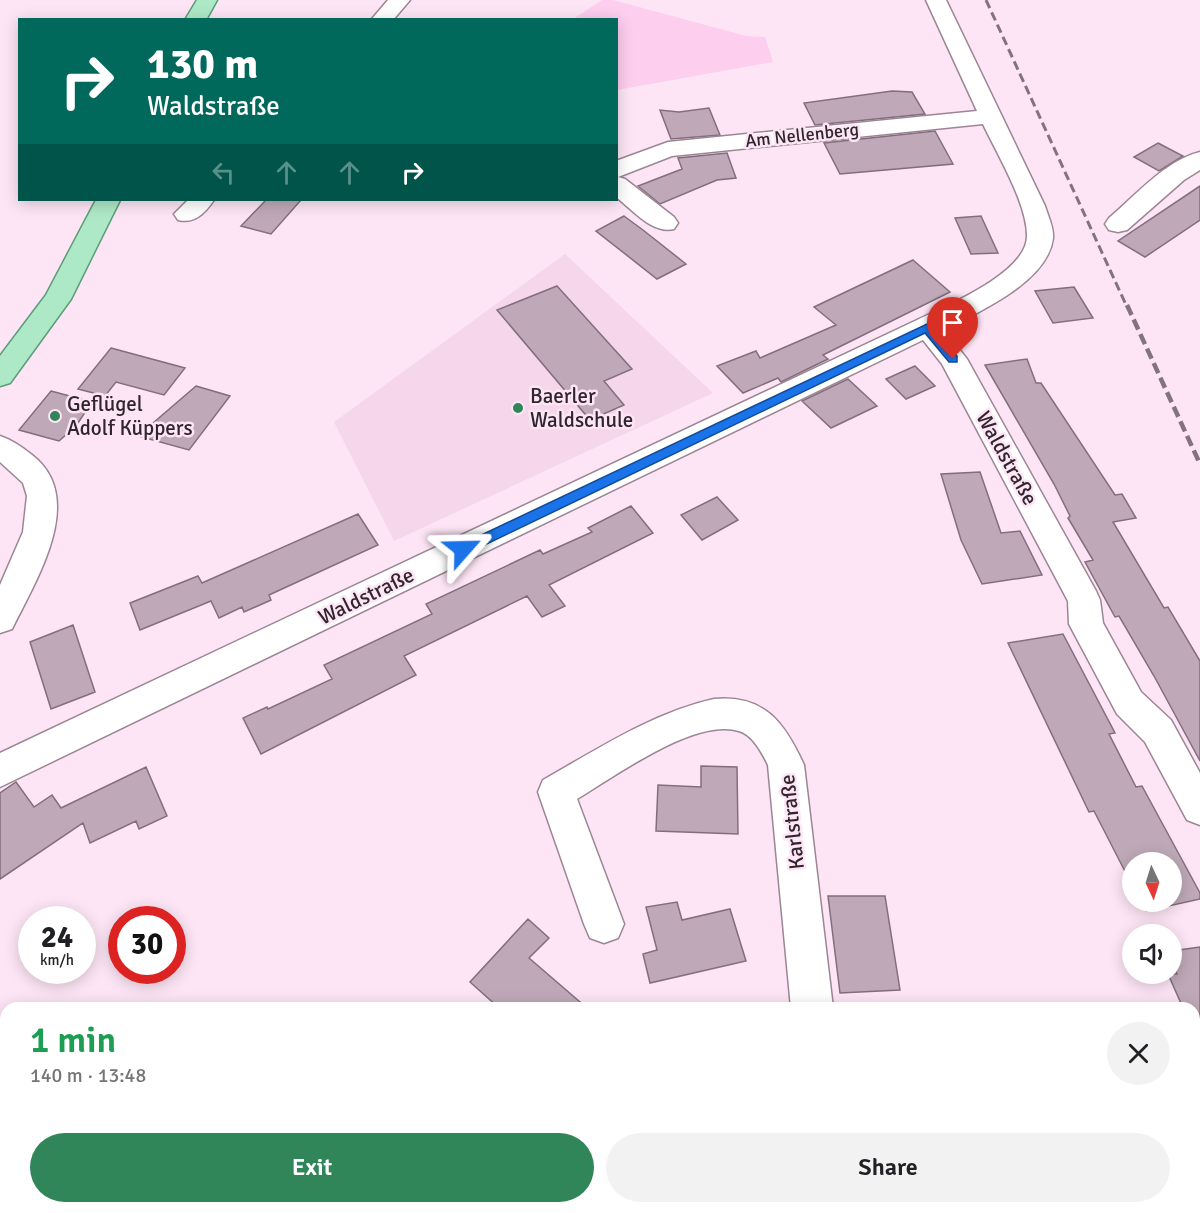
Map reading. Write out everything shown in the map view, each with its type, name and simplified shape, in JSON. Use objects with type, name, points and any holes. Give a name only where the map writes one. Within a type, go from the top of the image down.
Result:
[{"type":"main road","points":[[196,18],[207,0]]},
{"type":"main road","points":[[0,376],[58,299],[107,201]]},
{"type":"street","points":[[383,18],[400,0]]},
{"type":"street","points":[[936,0],[992,116]]},
{"type":"street","name":"Am Nellenberg","points":[[618,169],[668,149],[992,116]]},
{"type":"street","name":"Waldstraße","points":[[0,771],[927,327],[1010,281],[1027,266],[1038,249],[1040,237],[1033,206],[992,116]]},
{"type":"street","points":[[1118,224],[1174,175],[1200,159]]},
{"type":"street","points":[[618,186],[665,223]]},
{"type":"street","name":"Waldstraße","points":[[927,327],[953,359],[1064,562],[1084,600],[1086,624],[1129,702],[1158,731],[1200,808]]},
{"type":"street","points":[[0,447],[38,480],[44,506],[38,534],[0,619]]},
{"type":"street","name":"Karlstraße","points":[[604,924],[556,792],[689,722],[714,714],[739,715],[758,723],[774,740],[786,765],[811,1002]]},
{"type":"shaded area","points":[[602,0],[613,0],[746,36],[765,37],[773,62],[618,90],[618,18],[575,18]]},
{"type":"shaded area","name":"Baerler Waldschule","points":[[565,254],[713,393],[394,541],[334,422]]},
{"type":"building","points":[[892,91],[912,92],[925,114],[815,125],[804,103]]},
{"type":"building","points":[[709,108],[720,135],[671,139],[660,110],[679,112]]},
{"type":"building","points":[[935,131],[953,164],[840,174],[824,143]]},
{"type":"building","points":[[1158,143],[1183,156],[1159,171],[1134,157]]},
{"type":"building","points":[[727,153],[736,178],[717,180],[660,204],[638,186],[682,169],[678,158]]},
{"type":"building","points":[[1200,186],[1200,220],[1145,257],[1118,241]]},
{"type":"building","points":[[265,201],[300,201],[271,234],[241,226]]},
{"type":"building","points":[[624,216],[686,264],[657,279],[596,231]]},
{"type":"building","points":[[981,216],[998,253],[971,254],[955,218]]},
{"type":"building","points":[[913,260],[950,292],[823,355],[828,359],[781,382],[778,378],[743,393],[717,366],[756,351],[760,358],[836,325],[814,307]]},
{"type":"building","points":[[557,286],[632,369],[604,381],[624,405],[590,420],[497,310]]},
{"type":"building","points":[[1074,287],[1093,318],[1053,323],[1035,291]]},
{"type":"building","points":[[111,348],[185,368],[164,395],[116,382],[105,396],[78,389]]},
{"type":"building","points":[[1027,359],[1036,383],[1041,383],[1115,495],[1122,494],[1136,518],[1113,522],[1164,608],[1168,607],[1200,661],[1200,761],[1154,676],[1119,616],[1115,617],[1085,562],[1093,560],[1068,518],[1070,516],[1054,484],[985,365]]},
{"type":"building","points":[[915,366],[935,386],[906,399],[886,379]]},
{"type":"building","points":[[848,379],[877,406],[831,428],[802,401]]},
{"type":"building","points":[[196,386],[230,396],[189,450],[138,436]]},
{"type":"building","name":"Geflügel Adolf Küppers","points":[[51,391],[92,402],[76,426],[59,441],[19,430]]},
{"type":"building","points":[[980,472],[1001,533],[1020,531],[1042,575],[982,584],[961,540],[941,474]]},
{"type":"building","points":[[717,497],[738,520],[702,540],[681,515]]},
{"type":"building","points":[[631,506],[653,533],[549,585],[565,606],[542,617],[527,596],[404,656],[416,675],[261,754],[243,718],[332,679],[324,665],[432,614],[426,604],[540,550],[543,554],[592,532],[588,528]]},
{"type":"building","points":[[358,514],[378,545],[269,595],[271,600],[244,612],[242,607],[219,618],[211,601],[140,630],[130,603],[198,576],[202,583]]},
{"type":"building","points":[[73,625],[95,692],[51,709],[30,642]]},
{"type":"building","points":[[1063,634],[1115,733],[1109,734],[1136,787],[1142,786],[1178,852],[1122,852],[1122,866],[1094,811],[1089,812],[1008,643]]},
{"type":"building","points":[[701,766],[737,767],[738,834],[656,831],[658,785],[701,787]]},
{"type":"building","points":[[146,767],[167,816],[139,829],[136,821],[90,843],[83,823],[0,879],[0,793],[16,782],[34,807],[52,795],[61,808]]},
{"type":"building","points":[[1182,860],[1200,893],[1200,899],[1182,903]]},
{"type":"building","points":[[828,896],[885,896],[900,990],[840,993]]},
{"type":"building","points":[[677,902],[682,920],[730,909],[746,961],[650,983],[643,954],[657,950],[646,907]]},
{"type":"building","points":[[528,919],[549,938],[529,958],[580,1002],[492,1002],[470,982]]},
{"type":"building","points":[[1200,947],[1200,1002],[1180,1002],[1172,984],[1182,984],[1182,950]]},
{"type":"railway","points":[[986,0],[1127,307]]},
{"type":"railway","points":[[1127,305],[1200,464]]},
{"type":"place","name":"Baerler Waldschule","points":[[518,408]]},
{"type":"place","name":"Geflügel Adolf Küppers","points":[[55,416]]},
{"type":"route","points":[[463,549],[927,327],[953,359]]}]
